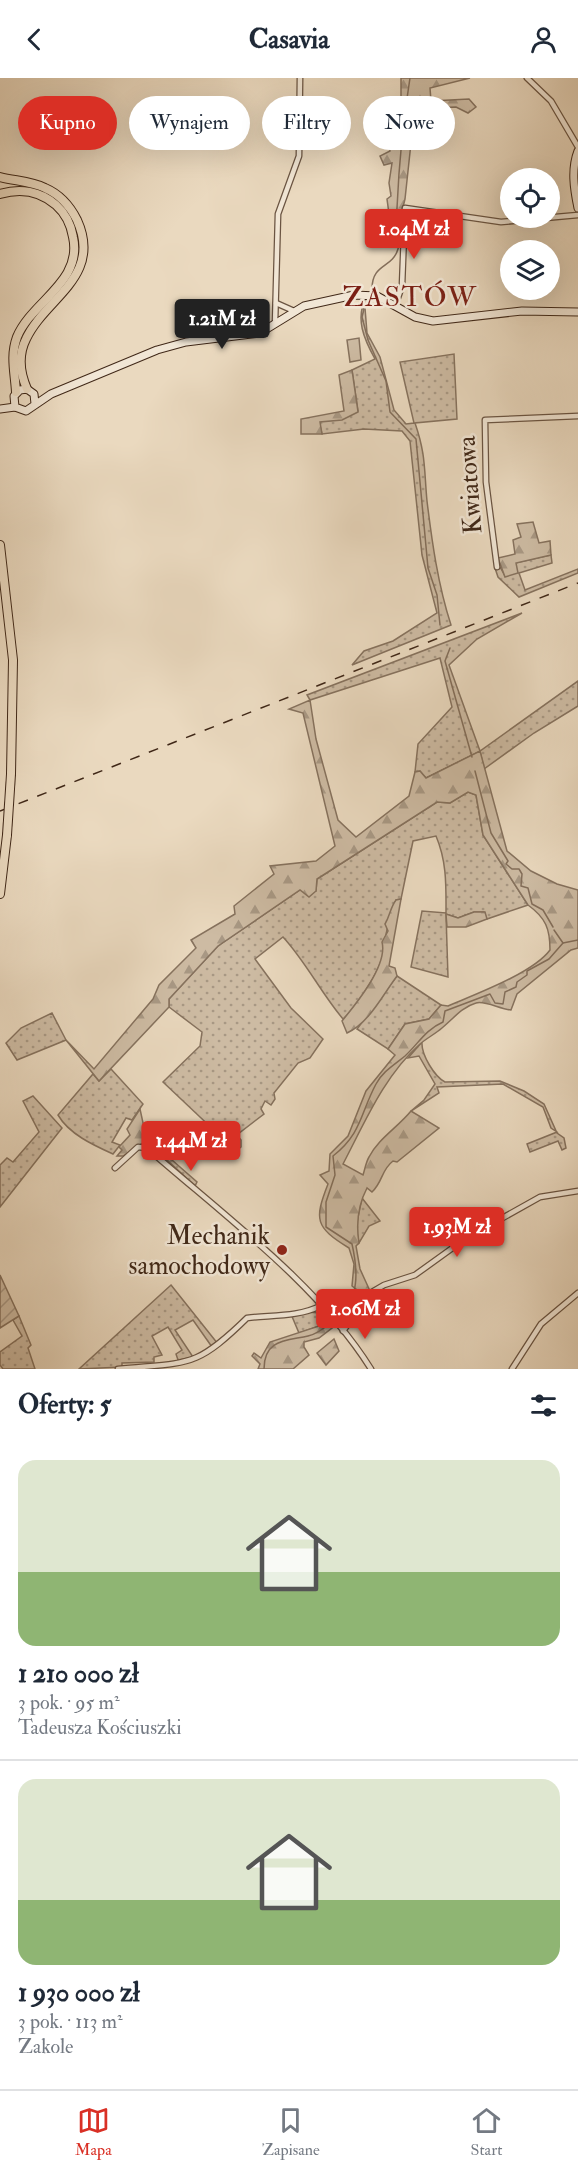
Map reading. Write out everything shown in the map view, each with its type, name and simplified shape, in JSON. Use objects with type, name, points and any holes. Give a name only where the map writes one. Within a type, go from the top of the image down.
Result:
[{"type":"highway","points":[[0,177],[39,185],[59,196],[74,215],[82,238],[81,261],[75,277],[35,325],[23,345],[21,363],[30,392]]},
{"type":"highway","points":[[0,194],[28,192],[50,201],[64,214],[74,240],[73,259],[65,277],[29,319],[16,339],[13,357],[16,392]]},
{"type":"highway","points":[[0,544],[13,660],[12,774],[0,894]]},
{"type":"street","points":[[274,326],[278,214],[299,156],[300,78]]},
{"type":"street","points":[[527,78],[551,101],[578,149],[574,165],[578,208]]},
{"type":"street","points":[[395,306],[402,286],[405,208],[501,222],[578,215]]},
{"type":"street","points":[[0,409],[14,404],[26,411],[51,394],[172,345],[253,334],[274,326],[304,306],[360,294],[377,296],[415,317],[433,321],[522,311],[578,312]]},
{"type":"street","points":[[276,303],[294,311]]},
{"type":"street","points":[[14,404],[16,392],[51,394]]},
{"type":"street","points":[[30,392],[35,404]]},
{"type":"street","name":"Kwiatowa","points":[[497,567],[486,482],[485,420],[578,416]]},
{"type":"street","points":[[115,1167],[138,1148],[147,1148],[289,1272],[341,1329],[371,1369]]},
{"type":"street","points":[[341,1329],[372,1292],[384,1285],[415,1275],[465,1239],[540,1197],[578,1191]]},
{"type":"street","points":[[512,1369],[541,1324],[578,1293]]},
{"type":"street","points":[[118,1369],[179,1367],[193,1364],[224,1344],[247,1318],[276,1316],[312,1310],[320,1306]]},
{"type":"green space","points":[[401,78],[470,78],[430,88],[431,96],[401,96]]},
{"type":"green space","points":[[469,99],[476,107],[468,113],[456,107],[455,100]]},
{"type":"green space","points":[[410,150],[405,199],[400,219],[390,221],[387,199],[391,196],[389,183],[392,163],[384,165],[380,156],[390,151]]},
{"type":"green space","points":[[366,297],[372,299],[365,308],[367,333],[380,357],[394,410],[406,424],[414,423],[400,362],[454,354],[457,419],[415,423],[423,453],[436,563],[451,625],[352,665],[364,651],[393,641],[437,613],[422,555],[410,441],[402,431],[364,429],[322,434],[319,422],[358,411],[352,370],[375,359],[362,329],[361,313]]},
{"type":"green space","points":[[359,338],[361,360],[350,362],[347,340]]},
{"type":"green space","points":[[352,370],[358,412],[342,420],[320,422],[322,434],[301,434],[301,419],[344,411],[339,375]]},
{"type":"green space","points":[[533,522],[539,543],[550,541],[551,555],[516,563],[518,573],[505,577],[498,558],[515,554],[513,540],[521,537],[517,524]]},
{"type":"green space","points":[[551,555],[552,563],[519,573],[525,590],[578,569],[578,573],[519,597],[498,577],[495,568],[500,567],[505,576],[515,563]]},
{"type":"green space","points":[[522,613],[477,639],[449,665],[480,751],[426,778],[420,771],[415,772],[418,744],[452,707],[440,658],[310,700],[307,695]]},
{"type":"green space","points":[[578,681],[578,706],[534,733],[484,769],[480,751]]},
{"type":"green space","points":[[310,700],[316,739],[338,820],[356,837],[409,796],[415,772],[420,771],[426,778],[480,751],[507,851],[531,871],[557,884],[578,890],[578,948],[571,950],[517,994],[511,1010],[479,1002],[462,1010],[407,1057],[386,1085],[368,1116],[343,1164],[363,1175],[373,1151],[411,1111],[439,1128],[397,1162],[393,1161],[386,1168],[376,1188],[372,1192],[367,1188],[364,1194],[358,1215],[359,1243],[356,1246],[360,1269],[370,1291],[365,1296],[352,1286],[354,1264],[349,1248],[329,1234],[320,1222],[321,1206],[328,1184],[320,1175],[329,1171],[330,1154],[348,1136],[366,1091],[395,1055],[388,1049],[405,1024],[429,1019],[441,1005],[448,1006],[518,975],[542,959],[550,950],[546,924],[528,905],[483,835],[476,795],[468,792],[450,803],[437,802],[317,879],[316,891],[309,897],[300,890],[218,946],[169,999],[169,1007],[99,1081],[66,1040],[94,1069],[153,999],[159,985],[196,948],[191,940],[235,914],[234,906],[274,874],[270,866],[316,861],[335,846],[303,713],[289,709]]},
{"type":"green space","points":[[468,792],[476,795],[483,835],[528,905],[487,919],[484,912],[474,912],[458,918],[446,914],[448,977],[411,967],[422,911],[446,913],[444,865],[436,836],[413,841],[401,899],[396,900],[392,912],[379,966],[361,997],[343,1019],[283,937],[255,959],[291,1008],[323,1039],[310,1058],[298,1063],[274,1093],[275,1099],[271,1105],[265,1101],[261,1109],[264,1114],[234,1137],[227,1133],[219,1135],[163,1082],[200,1046],[202,1032],[169,1007],[169,999],[218,946],[300,890],[316,891],[317,879],[437,802],[450,803]]},
{"type":"green space","points":[[401,899],[389,966],[395,968],[397,976],[369,1016],[347,1033],[342,1021],[376,973],[383,951],[382,942],[388,931],[385,924],[394,903]]},
{"type":"green space","points":[[474,912],[485,912],[487,919],[466,927],[447,927],[446,914],[458,918]]},
{"type":"green space","points":[[397,976],[441,1005],[429,1019],[405,1024],[388,1049],[357,1029]]},
{"type":"green space","points":[[52,1013],[66,1040],[17,1060],[6,1043],[21,1028]]},
{"type":"green space","points":[[422,1042],[429,1065],[445,1082],[500,1081],[524,1091],[544,1104],[556,1132],[551,1128],[543,1107],[503,1084],[437,1087],[439,1093],[411,1111],[424,1100],[435,1084],[419,1056],[408,1058]]},
{"type":"green space","points":[[111,1069],[143,1104],[132,1120],[126,1118],[112,1142],[120,1145],[113,1154],[75,1133],[58,1115],[93,1074],[99,1081]]},
{"type":"green space","points":[[33,1096],[62,1128],[0,1207],[0,1165],[7,1158],[13,1162],[39,1132],[23,1101]]},
{"type":"green space","points":[[140,1109],[145,1132],[143,1135],[147,1140],[123,1156],[117,1156],[122,1150],[119,1147],[130,1135],[127,1129]]},
{"type":"green space","points":[[557,1132],[564,1138],[566,1148],[562,1150],[558,1141],[530,1152],[527,1144]]},
{"type":"green space","points":[[227,1133],[233,1137],[237,1135],[241,1140],[241,1147],[235,1152],[219,1143],[222,1138],[219,1135]]},
{"type":"green space","points":[[155,1139],[164,1147],[172,1160],[197,1182],[195,1186],[151,1145],[140,1144]]},
{"type":"green space","points":[[362,1198],[380,1221],[369,1226],[359,1243],[356,1227]]},
{"type":"green space","points":[[0,1275],[19,1316],[0,1328]]},
{"type":"green space","points":[[171,1285],[218,1344],[212,1347],[193,1320],[175,1330],[193,1357],[178,1360],[176,1354],[182,1350],[168,1327],[152,1336],[162,1355],[154,1357],[154,1362],[122,1363],[122,1367],[79,1369]]},
{"type":"green space","points":[[320,1313],[328,1323],[299,1333],[291,1314]]},
{"type":"green space","points":[[19,1316],[31,1345],[28,1348],[35,1369],[3,1369],[0,1365],[0,1352],[22,1336],[13,1320]]},
{"type":"green space","points":[[328,1323],[332,1328],[319,1338],[304,1342],[309,1355],[293,1369],[258,1369],[260,1364],[252,1356],[254,1353],[261,1358],[270,1342]]},
{"type":"green space","points":[[334,1339],[339,1351],[326,1365],[317,1353]]},
{"type":"waterway","points":[[372,289],[375,275],[395,255],[399,244],[397,213],[399,175],[410,78]]},
{"type":"waterway","points":[[370,299],[365,305],[362,317],[368,340],[386,381],[390,412],[416,439],[428,568],[437,595],[440,625]]},
{"type":"waterway","points":[[450,648],[445,661],[472,757]]},
{"type":"waterway","points":[[475,771],[491,833],[508,861],[506,864],[512,869],[519,869],[522,874],[521,886],[528,888],[532,904],[543,910],[553,927]]},
{"type":"waterway","points":[[554,930],[563,943]]},
{"type":"waterway","points":[[337,1318],[350,1302],[356,1274],[352,1244],[326,1227],[326,1202],[335,1175],[333,1156],[343,1148],[355,1131],[379,1080],[427,1033],[443,1022],[445,1011],[490,994],[495,1003],[503,1004],[505,992],[516,987],[517,982],[527,975],[527,971],[549,959],[563,943],[578,940]]},
{"type":"waterway","points":[[264,1369],[265,1359],[272,1347],[284,1341],[315,1334],[333,1321]]},
{"type":"railway","points":[[0,811],[578,583]]},
{"type":"place","name":"Mechanik samochodowy","points":[[282,1250]]},
{"type":"district","name":"ZASTÓW","points":[[410,296]]}]
